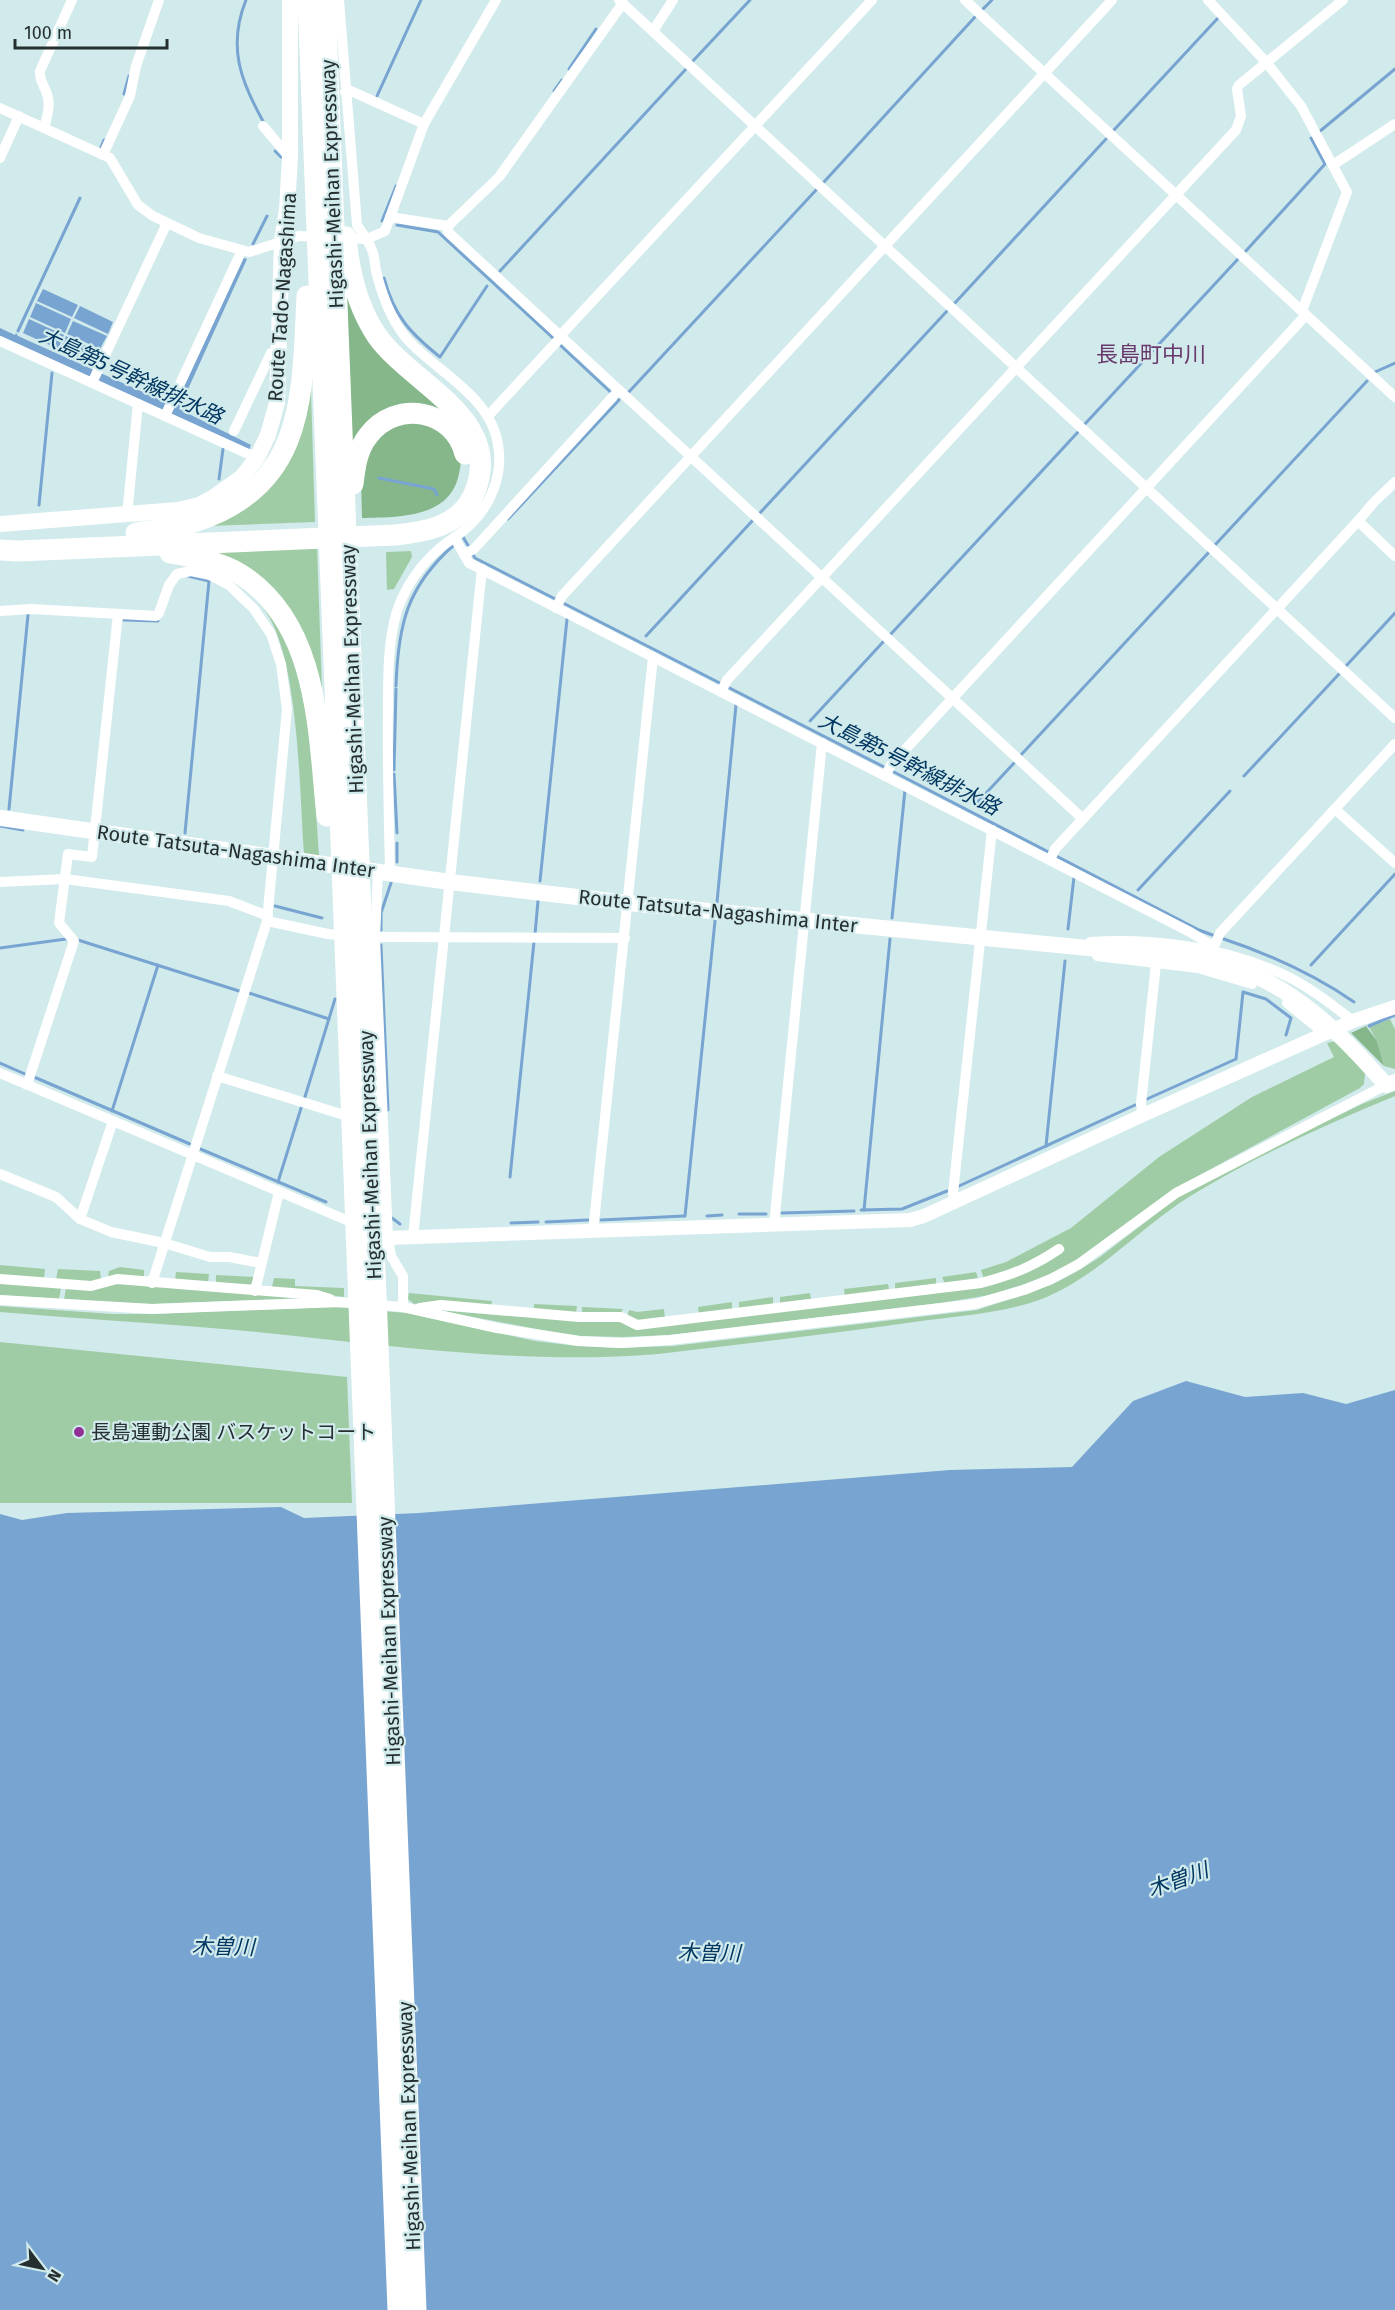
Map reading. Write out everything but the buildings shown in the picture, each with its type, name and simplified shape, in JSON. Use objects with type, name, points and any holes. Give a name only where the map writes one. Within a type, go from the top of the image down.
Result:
[{"type":"highway","name":"Higashi-Meihan Expressway","points":[[308,0],[318,28]]},
{"type":"highway","name":"Higashi-Meihan Expressway","points":[[325,0],[318,28],[321,270],[342,513]]},
{"type":"highway","points":[[133,532],[412,534],[443,525],[456,517],[472,498],[478,484],[480,454],[475,438],[454,408],[405,368],[377,336],[366,318],[347,250],[318,28]]},
{"type":"highway","points":[[0,550],[18,551],[194,522],[229,508],[245,497],[273,469],[290,438],[300,397],[321,270]]},
{"type":"highway","points":[[0,540],[133,532],[384,524],[428,518],[448,507],[462,490],[465,480],[466,456],[458,436],[443,421],[426,414],[400,414],[382,422],[368,435],[358,456],[352,488],[342,513],[343,550]]},
{"type":"highway","points":[[133,532],[238,573],[266,595],[288,624],[304,662],[344,852]]},
{"type":"highway","name":"Higashi-Meihan Expressway","points":[[343,550],[356,752],[344,852],[417,2310]]},
{"type":"highway","name":"Higashi-Meihan Expressway","points":[[343,550],[346,987],[357,1197],[398,2310]]},
{"type":"main road","name":"Route Tado-Nagashima","points":[[0,524],[133,532],[178,510],[199,505],[228,489],[242,477],[257,458],[268,435],[277,403],[282,241],[287,209],[290,158],[290,0]]},
{"type":"main road","name":"Route Tatsuta-Nagashima Inter","points":[[0,818],[450,882],[628,903],[1201,961],[1234,968],[1258,977],[1287,994],[1325,1021],[1390,1084]]},
{"type":"street","points":[[44,128],[48,111],[48,96],[39,79],[40,70],[72,0]]},
{"type":"street","points":[[103,155],[130,96],[136,66],[159,0]]},
{"type":"street","points":[[339,0],[357,225],[373,252],[386,303],[396,322],[408,340],[466,390],[488,416],[499,452],[495,488],[480,514],[435,553],[415,576],[401,602],[394,624],[388,670],[384,872],[375,938],[388,1238],[392,1256],[403,1276],[408,1308]]},
{"type":"street","points":[[0,108],[110,158],[138,206],[198,238],[249,252],[299,236],[367,239],[385,231],[424,124],[496,0]]},
{"type":"street","points":[[653,31],[673,0]]},
{"type":"street","points":[[488,416],[872,0]]},
{"type":"street","points":[[965,0],[1395,397]]},
{"type":"street","points":[[559,603],[691,456],[1112,0]]},
{"type":"street","points":[[887,771],[1304,313],[1347,192],[1301,106],[1266,62],[1208,0]]},
{"type":"street","points":[[723,687],[1236,130],[1241,116],[1238,89],[1266,62],[1343,0]]},
{"type":"street","points":[[1083,819],[691,456],[616,394],[448,232],[448,226],[499,177],[621,2],[1395,718]]},
{"type":"street","points":[[290,82],[345,86],[351,91],[424,124]]},
{"type":"street","points":[[0,158],[19,116]]},
{"type":"street","points":[[1333,165],[1395,124]]},
{"type":"street","points":[[262,126],[290,158]]},
{"type":"street","points":[[390,217],[448,226]]},
{"type":"street","points":[[93,382],[167,223]]},
{"type":"street","points":[[166,416],[242,250]]},
{"type":"street","points":[[0,341],[257,458]]},
{"type":"street","points":[[234,431],[271,353],[279,353]]},
{"type":"street","points":[[468,552],[616,394]]},
{"type":"street","points":[[133,532],[138,404]]},
{"type":"street","points":[[1052,856],[1083,819],[1395,482]]},
{"type":"street","points":[[1358,521],[1395,556]]},
{"type":"street","points":[[454,537],[468,552],[469,563],[559,603],[653,657],[723,687],[822,743],[887,771],[992,830],[1052,856],[1190,932],[1215,943],[1238,958],[1281,973],[1307,988],[1353,1021]]},
{"type":"street","points":[[413,1237],[482,569]]},
{"type":"street","points":[[0,611],[30,609],[156,616],[173,579],[177,574],[191,571],[210,575],[229,585],[244,597],[263,620],[277,648],[287,709],[267,919],[152,1283]]},
{"type":"street","points":[[27,1085],[74,941],[58,923],[68,854],[92,857],[118,614]]},
{"type":"street","points":[[593,1232],[653,657]]},
{"type":"street","points":[[774,1225],[822,743]]},
{"type":"street","points":[[1054,945],[1107,941],[1169,944],[1215,943],[1395,744]]},
{"type":"street","points":[[1335,809],[1395,863]]},
{"type":"street","points":[[955,1201],[953,1193],[992,830]]},
{"type":"street","points":[[0,882],[65,879],[229,901],[267,919],[328,934],[375,938],[444,939],[625,938]]},
{"type":"street","points":[[1054,945],[1068,951],[1197,968],[1244,980],[1270,992],[1325,1034]]},
{"type":"street","points":[[1143,1115],[1141,1104],[1156,964]]},
{"type":"street","points":[[0,1073],[388,1238],[910,1220],[924,1216],[1353,1021],[1395,1007]]},
{"type":"street","points":[[217,1076],[383,1127]]},
{"type":"street","points":[[0,1300],[152,1309],[339,1302],[408,1308],[538,1335],[579,1341],[622,1343],[670,1340],[975,1304],[1051,1279],[1100,1250],[1176,1193],[1390,1084]]},
{"type":"street","points":[[80,1219],[113,1121]]},
{"type":"street","points":[[0,1174],[56,1197],[80,1219],[111,1233],[164,1243],[210,1257],[229,1257],[261,1263]]},
{"type":"street","points":[[255,1291],[279,1192]]},
{"type":"street","points":[[408,1308],[441,1305],[579,1317],[621,1317],[637,1325],[981,1283],[1012,1275],[1034,1266],[1059,1249]]},
{"type":"street","points":[[0,1279],[91,1286],[117,1279],[317,1295],[339,1302]]},
{"type":"green space","points":[[346,295],[449,411],[430,408],[352,452]]},
{"type":"green space","points":[[307,389],[311,392],[315,522],[208,526],[239,508]]},
{"type":"green space","points":[[395,421],[433,422],[460,454],[461,464],[458,478],[452,491],[443,501],[431,508],[404,516],[362,518],[361,481],[368,447]]},
{"type":"green space","points":[[317,545],[324,750],[297,630],[193,548]]},
{"type":"green space","points":[[411,551],[412,557],[394,589],[387,590],[386,552]]},
{"type":"green space","points":[[221,574],[258,597],[292,648],[305,707],[312,754],[319,856],[304,853],[295,723],[283,655],[274,626],[257,600]]},
{"type":"green space","points":[[1390,1019],[1395,1029],[1395,1069],[1384,1066],[1377,1041],[1369,1027]]},
{"type":"green space","points":[[1366,1026],[1377,1041],[1384,1066],[1351,1033]]},
{"type":"green space","points":[[1336,1041],[1365,1073],[1364,1084],[1360,1088],[1174,1189],[1076,1260],[1049,1276],[990,1295],[670,1335],[623,1337],[581,1336],[437,1310],[619,1321],[637,1328],[984,1286],[1048,1262],[1065,1250],[1062,1246],[1033,1263],[984,1279],[981,1270],[1006,1262],[1071,1228],[1159,1157],[1252,1097],[1334,1057],[1327,1043]]},
{"type":"green space","points":[[1395,1091],[1395,1096],[1291,1142],[1192,1195],[1099,1266],[1060,1291],[1024,1305],[993,1312],[658,1354],[552,1357],[447,1351],[236,1330],[0,1312],[0,1306],[112,1314],[334,1307],[407,1313],[535,1341],[617,1348],[673,1346],[977,1310],[1051,1285],[1076,1272],[1100,1257],[1178,1197],[1362,1104]]},
{"type":"green space","points":[[0,1265],[45,1269],[44,1279],[0,1276]]},
{"type":"green space","points":[[120,1267],[144,1270],[144,1278],[108,1278],[109,1271]]},
{"type":"green space","points":[[58,1269],[100,1271],[101,1279],[87,1283],[56,1280]]},
{"type":"green space","points":[[176,1272],[209,1274],[208,1283],[175,1281]]},
{"type":"green space","points":[[976,1272],[978,1278],[945,1284],[942,1277]]},
{"type":"green space","points":[[216,1275],[254,1277],[254,1282],[248,1286],[216,1284]]},
{"type":"green space","points":[[274,1278],[295,1279],[295,1286],[344,1288],[344,1297],[272,1287]]},
{"type":"green space","points":[[936,1278],[936,1284],[895,1289],[895,1283]]},
{"type":"green space","points":[[116,1282],[306,1298],[152,1304],[64,1300],[66,1288]]},
{"type":"green space","points":[[0,1283],[61,1288],[59,1299],[0,1295]]},
{"type":"green space","points":[[888,1284],[889,1289],[845,1297],[844,1289]]},
{"type":"green space","points":[[409,1293],[492,1301],[491,1308],[428,1302],[414,1304],[408,1299]]},
{"type":"green space","points":[[810,1293],[811,1299],[780,1303],[780,1297]]},
{"type":"green space","points":[[773,1297],[773,1306],[739,1310],[739,1302]]},
{"type":"green space","points":[[732,1302],[732,1310],[699,1315],[698,1307]]},
{"type":"green space","points":[[534,1304],[577,1306],[576,1313],[534,1311]]},
{"type":"green space","points":[[582,1307],[623,1309],[621,1313],[582,1313]]},
{"type":"green space","points":[[664,1309],[665,1319],[637,1322],[627,1317],[629,1310],[637,1312]]},
{"type":"green space","points":[[0,1342],[347,1377],[352,1503],[0,1503]]},
{"type":"water","points":[[242,257],[247,259],[179,409],[251,445],[249,450],[0,336],[0,328],[15,335],[16,333],[18,336],[174,406]]},
{"type":"water","points":[[43,289],[78,305],[72,317],[37,301]]},
{"type":"water","points":[[36,303],[71,319],[65,333],[30,317]]},
{"type":"water","points":[[80,306],[113,322],[108,334],[74,318]]},
{"type":"water","points":[[29,319],[64,335],[58,349],[23,333]]},
{"type":"water","points":[[73,321],[107,336],[100,349],[67,334]]},
{"type":"water","points":[[66,336],[99,352],[93,365],[60,350]]},
{"type":"water","name":"木曽川","points":[[1186,1381],[1245,1397],[1303,1393],[1346,1404],[1395,1390],[1395,2310],[0,2310],[0,1514],[22,1520],[67,1513],[281,1507],[304,1518],[419,1513],[950,1470],[1072,1467],[1133,1401]]},
{"type":"waterway","points":[[246,0],[240,17],[238,33],[239,64],[249,93],[264,123]]},
{"type":"waterway","points":[[377,96],[421,0]]},
{"type":"waterway","points":[[692,62],[750,0]]},
{"type":"waterway","points":[[983,9],[992,0]]},
{"type":"waterway","points":[[823,183],[975,17]]},
{"type":"waterway","points":[[1113,131],[1218,18]]},
{"type":"waterway","points":[[569,69],[596,29]]},
{"type":"waterway","points":[[500,271],[686,69]]},
{"type":"waterway","points":[[1319,132],[1395,69]]},
{"type":"waterway","points":[[124,94],[129,76]]},
{"type":"waterway","points":[[554,91],[562,80]]},
{"type":"waterway","points":[[1244,253],[1325,164],[1311,138]]},
{"type":"waterway","points":[[954,304],[1106,139]]},
{"type":"waterway","points":[[101,147],[104,140]]},
{"type":"waterway","points":[[275,151],[281,157]]},
{"type":"waterway","points":[[382,221],[396,186]]},
{"type":"waterway","points":[[627,394],[817,189]]},
{"type":"waterway","points":[[18,331],[80,198]]},
{"type":"waterway","points":[[253,244],[267,216]]},
{"type":"waterway","points":[[397,225],[438,232],[554,339]]},
{"type":"waterway","points":[[1084,425],[1238,259]]},
{"type":"waterway","points":[[384,278],[393,303],[404,323],[440,357],[487,286]]},
{"type":"waterway","points":[[759,514],[947,311]]},
{"type":"waterway","points":[[508,519],[619,400],[559,344]]},
{"type":"waterway","points":[[1375,372],[1395,363]]},
{"type":"waterway","points":[[39,505],[52,373]]},
{"type":"waterway","points":[[1215,545],[1367,381]]},
{"type":"waterway","points":[[890,635],[1078,432]]},
{"type":"waterway","points":[[219,479],[223,449]]},
{"type":"waterway","name":"大島第5号幹線排水路","points":[[379,478],[434,489],[437,495]]},
{"type":"waterway","points":[[646,636],[753,520]]},
{"type":"waterway","name":"大島第5号幹線排水路","points":[[463,537],[469,547]]},
{"type":"waterway","points":[[396,686],[399,644],[408,608],[425,576],[454,545]]},
{"type":"waterway","points":[[1020,756],[1209,552]]},
{"type":"waterway","name":"大島第5号幹線排水路","points":[[472,553],[475,558],[886,768]]},
{"type":"waterway","points":[[185,833],[209,581],[188,576]]},
{"type":"waterway","points":[[1346,666],[1395,613]]},
{"type":"waterway","points":[[9,809],[28,615]]},
{"type":"waterway","points":[[540,881],[567,619]]},
{"type":"waterway","points":[[124,620],[158,621]]},
{"type":"waterway","points":[[810,721],[884,641]]},
{"type":"waterway","points":[[1244,776],[1339,674]]},
{"type":"waterway","points":[[394,770],[396,689]]},
{"type":"waterway","points":[[717,902],[736,705]]},
{"type":"waterway","points":[[975,805],[1015,762]]},
{"type":"waterway","name":"大島第5号幹線排水路","points":[[892,771],[1199,930],[1215,936]]},
{"type":"waterway","points":[[394,774],[397,833]]},
{"type":"waterway","points":[[892,918],[905,790]]},
{"type":"waterway","points":[[1138,890],[1230,791]]},
{"type":"waterway","points":[[0,826],[23,830]]},
{"type":"waterway","points":[[397,843],[397,862]]},
{"type":"waterway","points":[[1311,965],[1395,874]]},
{"type":"waterway","points":[[1068,929],[1074,877]]},
{"type":"waterway","points":[[381,930],[381,913],[391,883]]},
{"type":"waterway","points":[[535,934],[538,901]]},
{"type":"waterway","points":[[275,906],[322,918]]},
{"type":"waterway","points":[[685,1216],[715,921]]},
{"type":"waterway","name":"大島第5号幹線排水路","points":[[1221,938],[1290,965],[1354,1002]]},
{"type":"waterway","points":[[0,948],[66,939]]},
{"type":"waterway","points":[[864,1210],[890,939]]},
{"type":"waterway","points":[[78,940],[239,991]]},
{"type":"waterway","points":[[510,1177],[534,942]]},
{"type":"waterway","points":[[381,945],[388,1110]]},
{"type":"waterway","points":[[1046,1146],[1065,961]]},
{"type":"waterway","points":[[112,1111],[158,965]]},
{"type":"waterway","points":[[1147,1099],[1236,1059],[1243,992],[1266,999],[1291,1018],[1286,1035]]},
{"type":"waterway","points":[[249,993],[329,1019]]},
{"type":"waterway","points":[[304,1100],[335,999]]},
{"type":"waterway","points":[[1369,1026],[1395,1015]]},
{"type":"waterway","points":[[0,1063],[25,1074]]},
{"type":"waterway","points":[[34,1077],[190,1144]]},
{"type":"waterway","points":[[278,1182],[302,1105]]},
{"type":"waterway","points":[[959,1186],[1135,1105]]},
{"type":"waterway","points":[[198,1148],[326,1202]]},
{"type":"waterway","points":[[861,1210],[902,1209],[947,1191]]},
{"type":"waterway","points":[[782,1213],[854,1211]]},
{"type":"waterway","points":[[739,1214],[766,1214]]},
{"type":"waterway","points":[[707,1216],[722,1215]]},
{"type":"waterway","points":[[601,1220],[684,1216]]},
{"type":"waterway","points":[[392,1218],[400,1224]]},
{"type":"waterway","points":[[546,1222],[588,1220]]},
{"type":"waterway","points":[[511,1223],[538,1222]]},
{"type":"place","name":"長島運動公園 バスケットコート","points":[[79,1432]]},
{"type":"district","name":"長島町中川","points":[[1151,354]]}]
